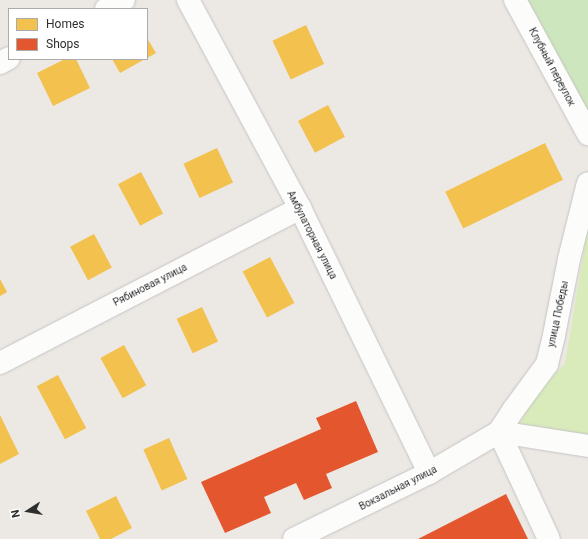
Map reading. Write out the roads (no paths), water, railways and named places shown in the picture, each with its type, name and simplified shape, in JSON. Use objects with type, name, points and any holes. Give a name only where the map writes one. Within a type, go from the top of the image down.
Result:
[{"type":"street","points":[[108,8],[124,0]]},
{"type":"street","name":"Амбулаторная улица","points":[[188,0],[300,208],[429,473]]},
{"type":"street","name":"Клубный переулок","points":[[515,0],[588,134]]},
{"type":"street","name":"улица Победы","points":[[499,432],[547,364],[569,258],[588,183]]},
{"type":"street","name":"Рябиновая улица","points":[[0,362],[300,208]]},
{"type":"street","points":[[499,432],[588,446]]},
{"type":"street","points":[[499,432],[549,539]]},
{"type":"street","name":"Вокзальная улица","points":[[294,539],[429,473],[499,432]]}]
